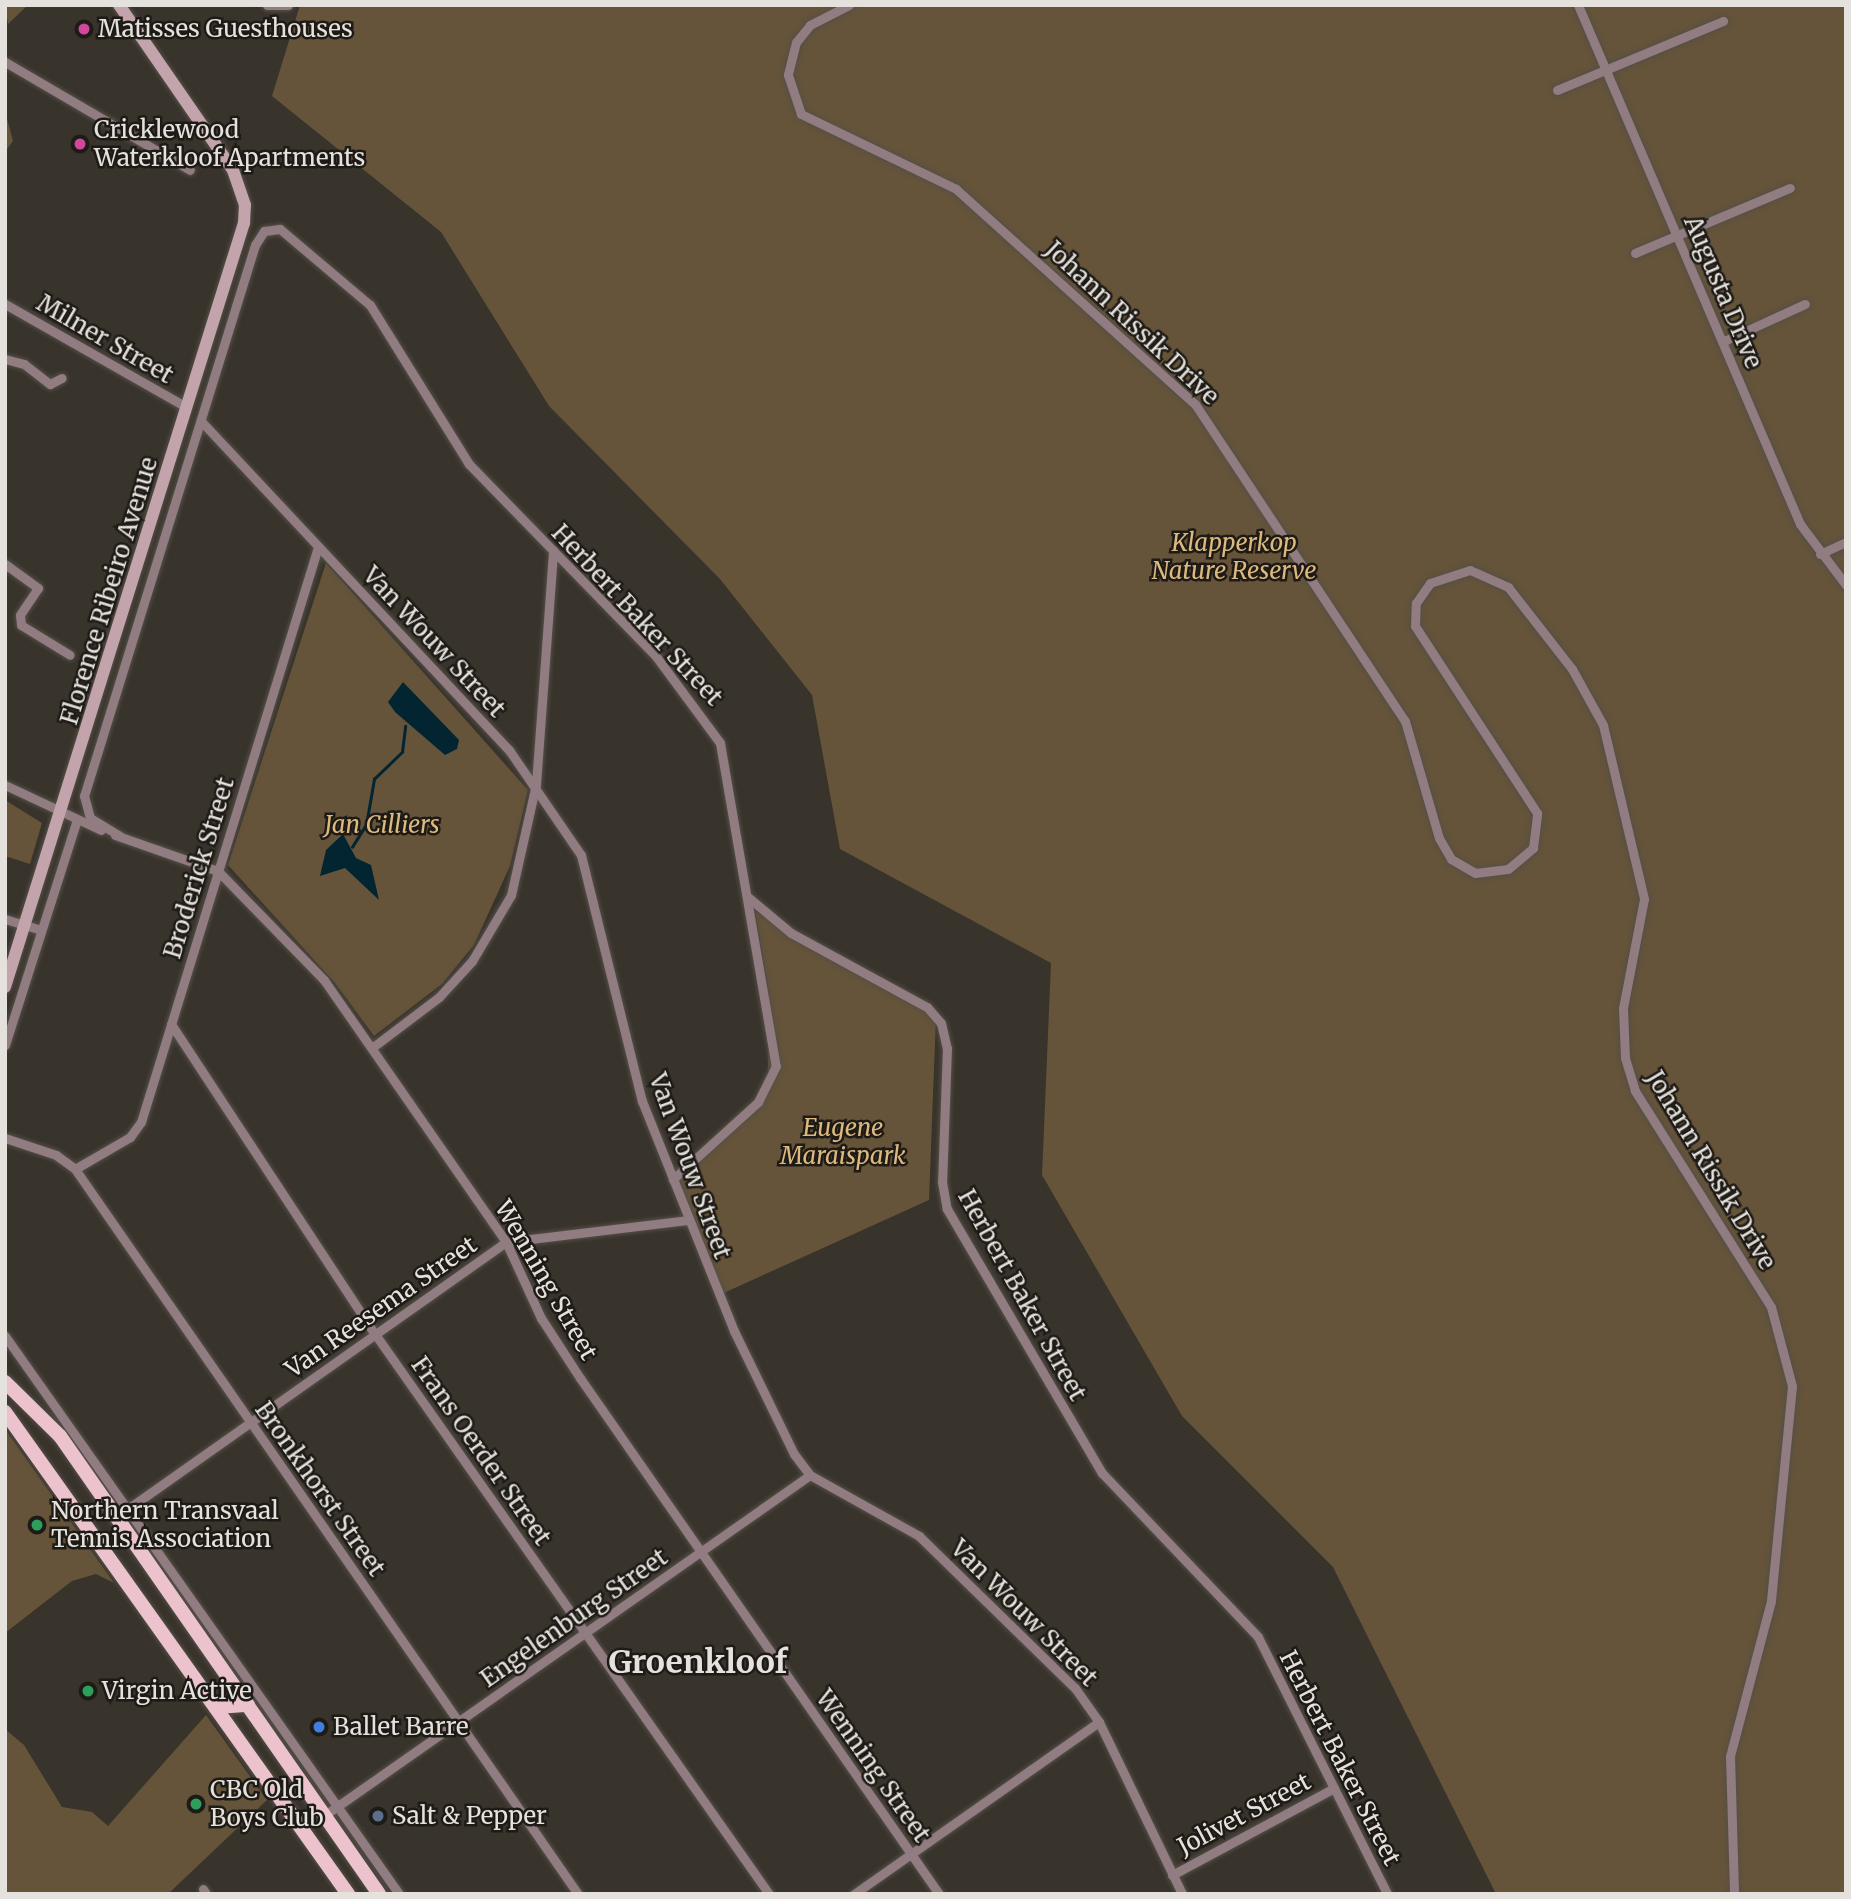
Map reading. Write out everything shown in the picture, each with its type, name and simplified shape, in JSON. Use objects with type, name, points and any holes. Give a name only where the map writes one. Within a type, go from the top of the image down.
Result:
[{"type":"main road","points":[[112,5],[149,51]]},
{"type":"main road","points":[[119,5],[149,51]]},
{"type":"main road","name":"Florence Ribeiro Avenue","points":[[5,987],[62,817],[245,205],[233,170],[149,51]]},
{"type":"main road","points":[[5,1382],[60,1436],[248,1705],[331,1811],[379,1894]]},
{"type":"main road","points":[[5,1412],[295,1815],[348,1894]]},
{"type":"main road","points":[[217,1707],[228,1676]]},
{"type":"main road","points":[[217,1707],[248,1705]]},
{"type":"main road","points":[[295,1815],[309,1820],[331,1811]]},
{"type":"main road","points":[[331,1811],[318,1839],[357,1894]]},
{"type":"street","points":[[267,5],[288,5]]},
{"type":"street","name":"Johann Rissik Drive","points":[[849,5],[810,25],[796,42],[788,75],[801,114],[956,188],[1195,404],[1405,721],[1439,838],[1451,859],[1475,873],[1508,869],[1533,848],[1537,813],[1415,626],[1416,603],[1430,583],[1470,570],[1508,587],[1572,669],[1603,725],[1622,785],[1644,899],[1623,1009],[1625,1058],[1636,1091],[1772,1307],[1792,1386],[1771,1601],[1730,1756],[1734,1894]]},
{"type":"street","name":"Augusta Drive","points":[[1578,5],[1800,524],[1846,585]]},
{"type":"street","points":[[1557,90],[1723,21]]},
{"type":"street","points":[[5,62],[190,170]]},
{"type":"street","points":[[1634,253],[1790,188]]},
{"type":"street","name":"Herbert Baker Street","points":[[201,421],[255,244],[270,230],[293,235],[366,300],[470,464],[655,655],[713,726],[748,897],[791,933],[937,1017],[947,1048],[942,1182],[947,1209],[1102,1473],[1258,1637],[1387,1894]]},
{"type":"street","name":"Milner Street","points":[[5,304],[186,407]]},
{"type":"street","points":[[1724,341],[1805,304]]},
{"type":"street","points":[[5,359],[24,364],[50,384],[62,378]]},
{"type":"street","points":[[120,836],[90,818],[84,796],[201,421]]},
{"type":"street","name":"Van Wouw Street","points":[[201,421],[536,784],[590,876],[639,1094],[687,1220],[772,1413],[810,1475],[919,1536],[1075,1688],[1099,1722],[1182,1894]]},
{"type":"street","points":[[170,460],[187,464]]},
{"type":"street","points":[[1820,554],[1846,542]]},
{"type":"street","name":"Broderick Street","points":[[75,1170],[136,1132],[318,547]]},
{"type":"street","points":[[373,1047],[439,997],[489,936],[511,895],[536,784],[553,551]]},
{"type":"street","points":[[5,564],[38,588],[21,625],[70,654]]},
{"type":"street","name":"Wenning Street","points":[[5,785],[62,817],[218,871],[291,941],[373,1047],[506,1242],[544,1324],[939,1894]]},
{"type":"street","points":[[5,1045],[76,822]]},
{"type":"street","points":[[673,1180],[772,1080],[775,1051],[748,897]]},
{"type":"street","points":[[5,919],[40,930]]},
{"type":"street","name":"Frans Oerder Street","points":[[171,1024],[375,1334],[769,1894]]},
{"type":"street","name":"Bronkhorst Street","points":[[5,1139],[56,1155],[75,1170],[578,1894]]},
{"type":"street","name":"Van Reesema Street","points":[[129,1508],[506,1242],[687,1220]]},
{"type":"street","points":[[5,1336],[129,1508],[331,1811],[399,1894]]},
{"type":"street","name":"Engelenburg Street","points":[[331,1811],[810,1475]]},
{"type":"street","points":[[854,1894],[1099,1722]]},
{"type":"street","name":"Jolivet Street","points":[[1172,1875],[1334,1788]]},
{"type":"green space","points":[[5,5],[28,5],[8,24]]},
{"type":"green space","name":"Klapperkop Nature Reserve","points":[[300,5],[1846,5],[1846,1894],[1496,1894],[1333,1567],[1182,1416],[1042,1175],[1051,963],[840,849],[812,695],[720,579],[549,406],[441,232],[272,96]]},
{"type":"green space","points":[[5,111],[13,141],[5,152]]},
{"type":"green space","name":"Jan Cilliers","points":[[326,563],[528,790],[510,866],[474,945],[442,984],[374,1036],[335,983],[228,865]]},
{"type":"green space","points":[[5,800],[42,823],[30,864],[5,856]]},
{"type":"green space","name":"Eugene Maraispark","points":[[755,911],[936,1017],[929,1200],[717,1296],[673,1181],[768,1094],[769,995]]},
{"type":"green space","name":"Northern Transvaal Tennis Association","points":[[5,1429],[114,1583],[96,1574],[72,1581],[5,1633]]},
{"type":"green space","name":"CBC Old Boys Club","points":[[206,1715],[267,1800],[168,1894],[5,1894],[5,1729],[24,1745],[62,1807],[92,1812],[108,1826]]},
{"type":"water","points":[[403,682],[459,740],[457,749],[445,755],[395,712],[388,702]]},
{"type":"water","points":[[343,834],[356,858],[371,865],[379,900],[345,868],[320,876],[326,850]]},
{"type":"waterway","points":[[352,847],[366,825],[374,779],[402,752],[405,726]]},
{"type":"place","name":"Matisses Guesthouses","points":[[84,29]]},
{"type":"place","name":"Cricklewood Waterkloof Apartments","points":[[80,144]]},
{"type":"place","name":"Northern Transvaal Tennis Association","points":[[37,1525]]},
{"type":"place","name":"Virgin Active","points":[[88,1691]]},
{"type":"place","name":"Ballet Barre","points":[[319,1727]]},
{"type":"place","name":"CBC Old Boys Club","points":[[196,1804]]},
{"type":"place","name":"Salt & Pepper","points":[[378,1816]]},
{"type":"district","name":"Groenkloof","points":[[698,1662]]}]
